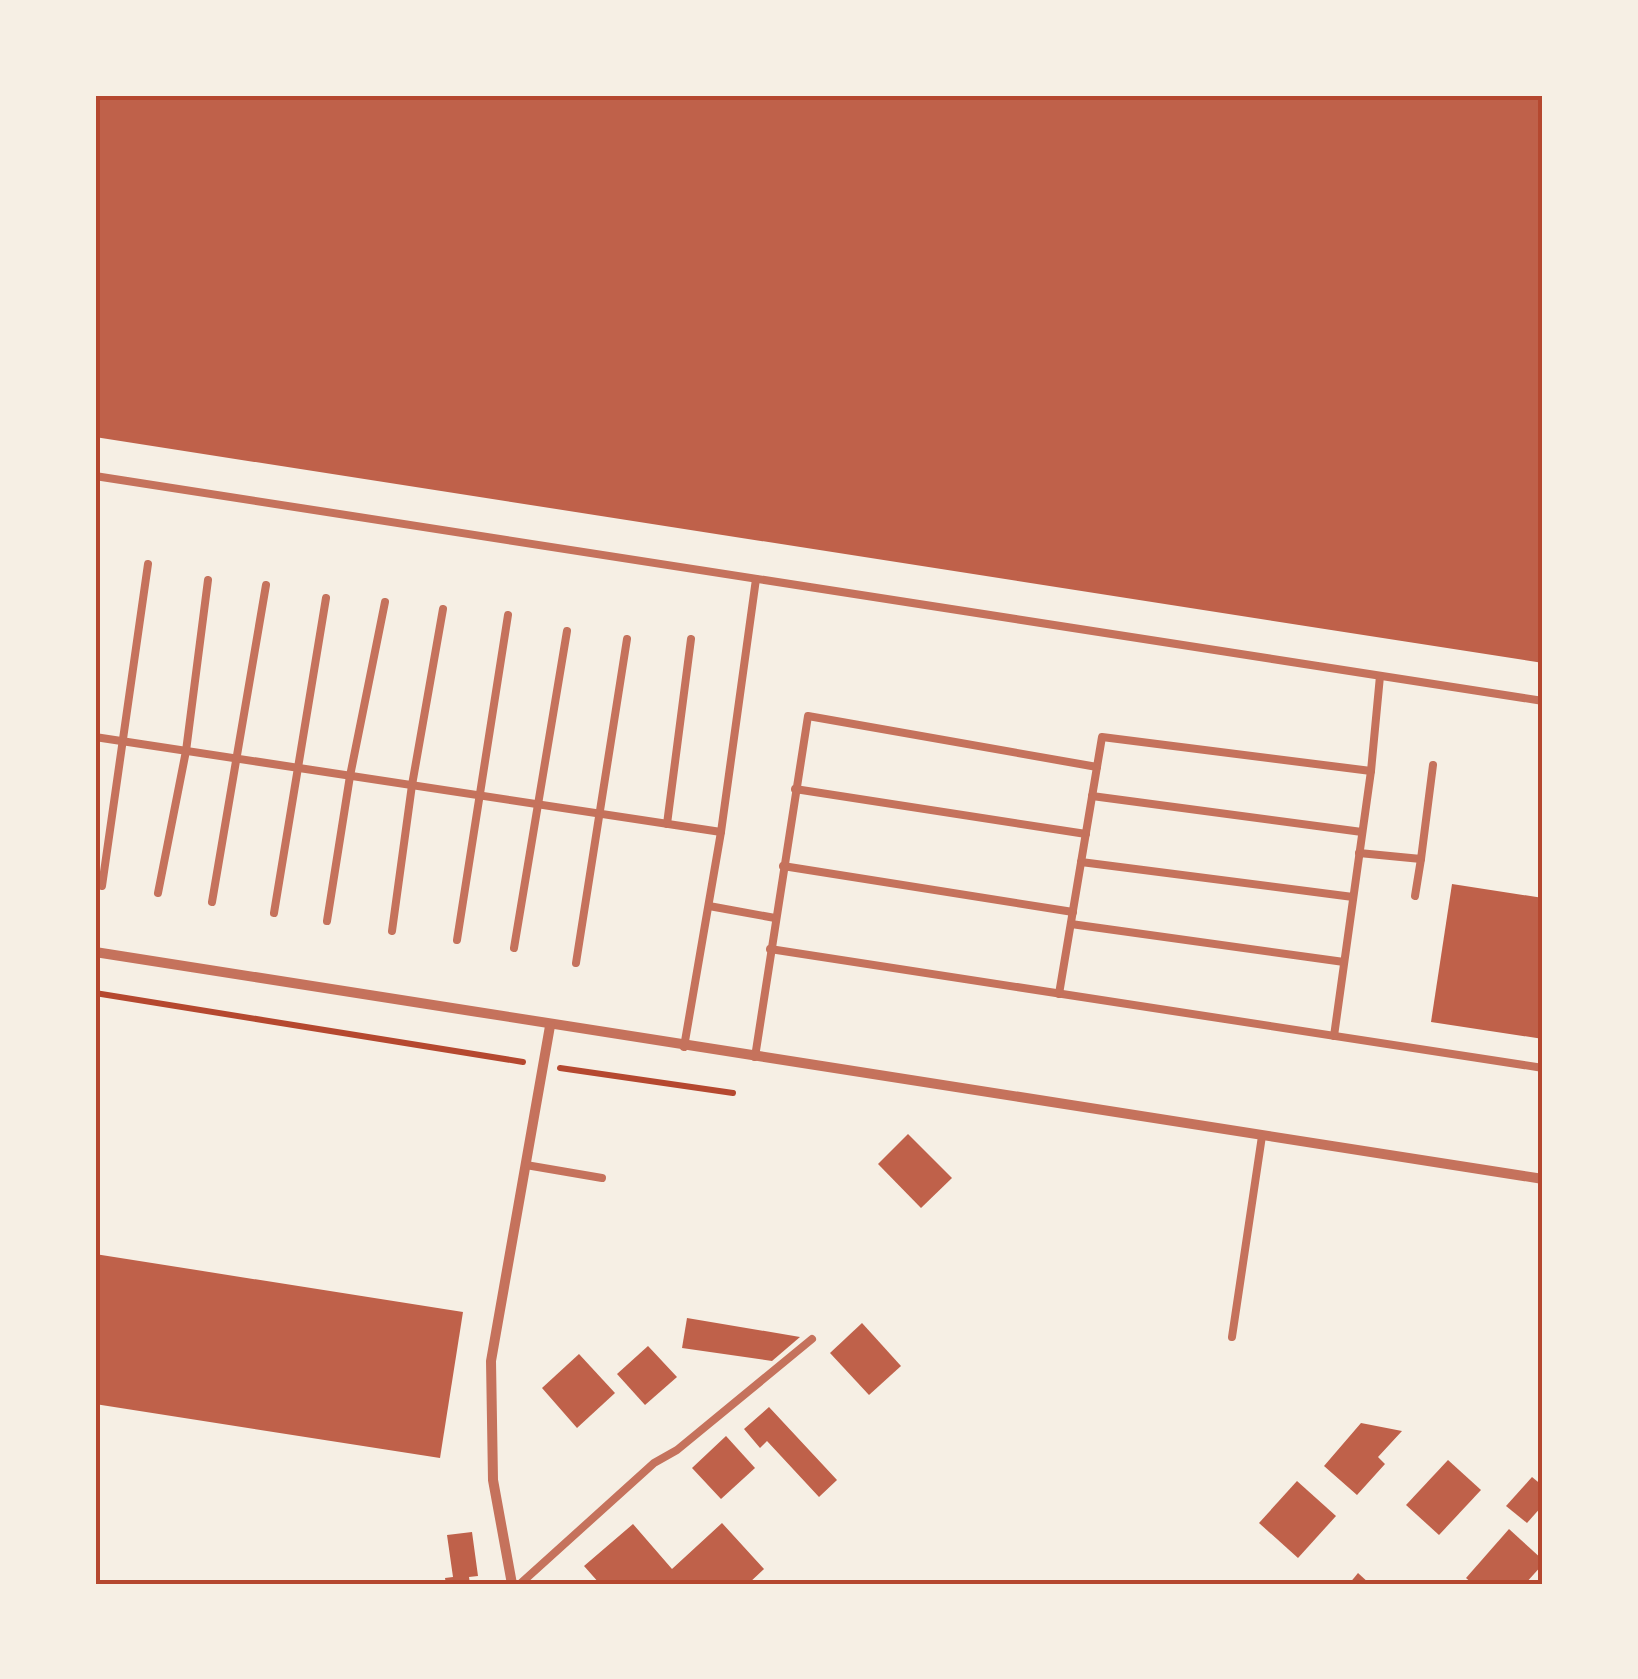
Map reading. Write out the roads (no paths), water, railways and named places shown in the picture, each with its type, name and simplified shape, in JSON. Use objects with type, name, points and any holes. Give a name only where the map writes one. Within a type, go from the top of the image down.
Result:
[{"type":"street","points":[[95,952],[1543,1179]]},
{"type":"street","points":[[512,1584],[493,1480],[491,1361],[550,1026]]},
{"type":"lane","points":[[95,476],[1543,701]]},
{"type":"lane","points":[[102,886],[148,564]]},
{"type":"lane","points":[[684,1046],[721,832],[756,578]]},
{"type":"lane","points":[[158,893],[186,751],[208,580]]},
{"type":"lane","points":[[212,902],[266,585]]},
{"type":"lane","points":[[274,914],[326,598]]},
{"type":"lane","points":[[327,921],[384,602]]},
{"type":"lane","points":[[392,931],[412,785],[443,609]]},
{"type":"lane","points":[[457,940],[508,616]]},
{"type":"lane","points":[[514,948],[567,631]]},
{"type":"lane","points":[[576,963],[627,640]]},
{"type":"lane","points":[[667,824],[691,640]]},
{"type":"lane","points":[[1334,1036],[1371,771],[1380,676]]},
{"type":"lane","points":[[755,1058],[808,716],[1097,767]]},
{"type":"lane","points":[[95,736],[721,832]]},
{"type":"lane","points":[[1060,994],[1102,737],[1371,771]]},
{"type":"lane","points":[[1415,896],[1433,765]]},
{"type":"lane","points":[[795,789],[1086,834]]},
{"type":"lane","points":[[1092,796],[1362,832]]},
{"type":"lane","points":[[1360,853],[1421,859]]},
{"type":"lane","points":[[1082,862],[1353,897]]},
{"type":"lane","points":[[782,866],[1073,912]]},
{"type":"lane","points":[[708,906],[775,918]]},
{"type":"lane","points":[[1071,924],[1344,962]]},
{"type":"lane","points":[[770,949],[1543,1068]]},
{"type":"lane","points":[[1232,1337],[1262,1136]]},
{"type":"lane","points":[[526,1165],[602,1178]]},
{"type":"lane","points":[[520,1584],[654,1463],[677,1450],[812,1339]]}]
